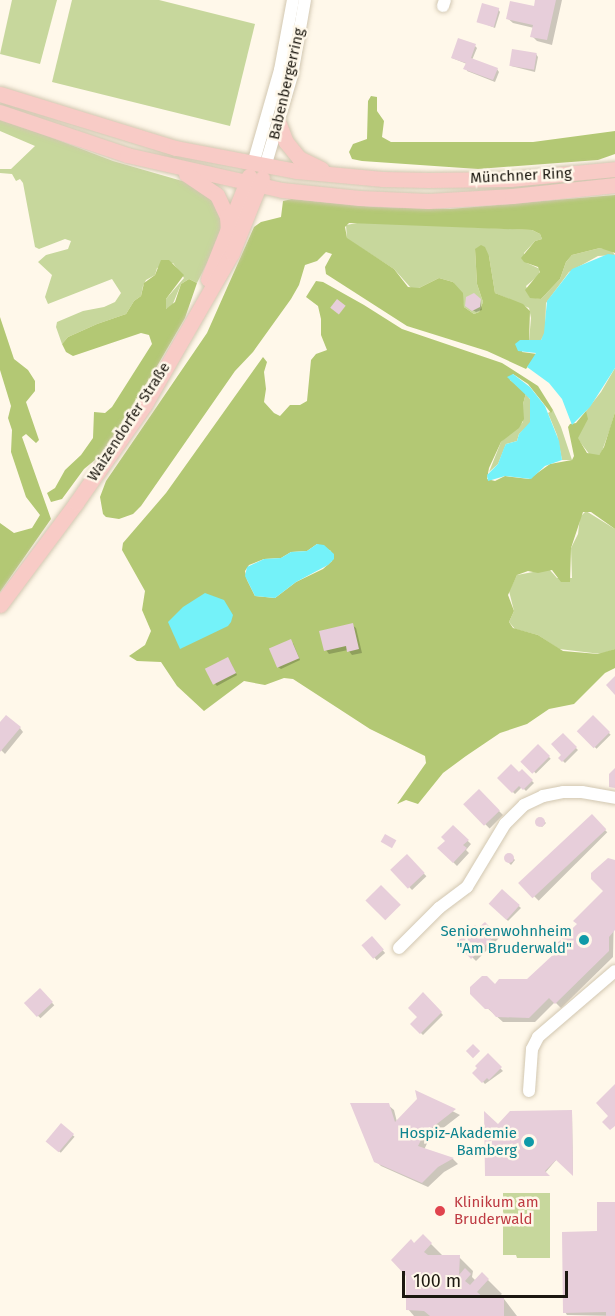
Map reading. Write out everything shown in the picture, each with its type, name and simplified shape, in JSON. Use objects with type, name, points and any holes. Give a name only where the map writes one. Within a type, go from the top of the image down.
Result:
[{"type":"main road","name":"Münchner Ring","points":[[0,94],[132,136],[259,166],[336,176],[428,180],[510,179],[615,169]]},
{"type":"main road","name":"Münchner Ring","points":[[0,112],[128,155],[179,168],[253,185],[360,198],[428,201],[512,196],[615,185]]},
{"type":"main road","points":[[279,124],[286,142],[299,158],[336,176]]},
{"type":"main road","name":"Waizendorfer Straße","points":[[0,605],[67,516],[145,404],[232,253],[259,166]]},
{"type":"main road","points":[[179,168],[217,195],[227,216],[228,232]]},
{"type":"main road","name":"Waizendorfer Straße","points":[[189,326],[228,232],[253,185]]},
{"type":"street","name":"Babenbergerring","points":[[259,166],[293,0]]},
{"type":"street","name":"Babenbergerring","points":[[259,166],[279,124],[305,0]]},
{"type":"street","points":[[399,948],[439,908],[467,887],[499,833],[524,805],[543,796],[563,792],[582,792],[615,798]]},
{"type":"street","points":[[529,1091],[532,1049],[538,1037],[615,971]]},
{"type":"green space","points":[[12,0],[57,0],[40,64],[0,54]]},
{"type":"green space","points":[[72,0],[159,0],[255,24],[230,126],[52,82]]},
{"type":"green space","points":[[371,96],[377,97],[377,111],[384,121],[382,137],[391,142],[533,142],[615,131],[615,154],[598,160],[478,169],[352,159],[349,152],[353,144],[367,139],[368,101]]},
{"type":"green space","points":[[0,118],[113,161],[196,185],[207,192],[222,217],[219,239],[197,283],[189,279],[181,284],[172,306],[166,309],[166,299],[184,278],[173,263],[157,268],[155,275],[146,280],[141,296],[134,301],[126,314],[68,337],[62,344],[56,327],[57,322],[83,311],[104,307],[115,302],[121,293],[112,279],[48,304],[45,297],[52,275],[38,262],[46,255],[68,249],[71,241],[65,239],[39,249],[35,247],[23,183],[20,179],[16,181],[12,174],[0,173],[0,169],[11,169],[35,146],[0,131]]},
{"type":"green space","points":[[615,195],[615,253],[600,248],[572,255],[566,262],[560,279],[541,299],[530,298],[525,290],[540,272],[538,267],[524,262],[521,258],[535,241],[542,239],[540,234],[532,230],[349,223],[345,227],[347,238],[394,269],[408,287],[419,288],[439,278],[453,282],[463,293],[464,307],[474,314],[479,312],[483,302],[477,284],[475,249],[481,245],[485,247],[489,256],[495,293],[523,304],[530,311],[529,341],[524,340],[522,352],[537,354],[526,369],[487,351],[407,326],[326,274],[325,267],[332,254],[326,252],[317,261],[305,265],[299,285],[291,299],[253,352],[235,371],[141,506],[133,514],[119,519],[106,517],[103,514],[100,497],[106,481],[207,333],[254,227],[261,222],[281,217],[283,201],[292,199],[374,207],[450,209]]},
{"type":"green space","points":[[363,222],[532,230],[540,234],[542,239],[535,241],[524,253],[527,263],[540,269],[539,275],[526,286],[530,297],[541,299],[560,279],[566,262],[572,255],[600,248],[611,250],[615,255],[598,256],[569,272],[546,303],[545,333],[541,340],[529,341],[531,318],[529,308],[495,293],[489,256],[475,249],[477,284],[483,302],[479,312],[474,314],[464,307],[462,297],[453,282],[439,278],[419,288],[411,288],[394,269],[347,239],[346,225]]},
{"type":"green space","points":[[161,260],[169,260],[184,275],[166,299],[166,309],[175,302],[181,284],[189,279],[197,283],[185,318],[142,392],[101,455],[84,469],[62,499],[51,502],[47,493],[55,488],[65,470],[81,455],[93,438],[94,412],[105,413],[112,407],[152,344],[149,335],[141,333],[73,356],[66,352],[62,344],[68,337],[126,314],[134,301],[141,296],[144,283],[155,275]]},
{"type":"green space","points":[[316,281],[323,282],[402,329],[502,363],[538,386],[553,410],[551,413],[528,384],[513,374],[510,380],[526,393],[523,404],[524,419],[519,428],[501,442],[489,468],[487,479],[495,481],[505,476],[529,479],[550,464],[572,460],[574,456],[568,427],[576,423],[586,411],[588,419],[578,438],[587,453],[599,455],[604,447],[615,412],[615,529],[591,512],[583,512],[571,548],[570,582],[561,582],[552,570],[538,573],[528,571],[517,575],[508,595],[514,611],[509,622],[513,628],[538,635],[563,651],[598,654],[615,649],[615,668],[605,673],[574,704],[549,709],[527,724],[500,733],[466,756],[443,773],[418,804],[406,800],[397,804],[426,763],[425,756],[370,729],[293,679],[284,678],[265,685],[244,681],[204,711],[177,686],[161,662],[137,661],[129,656],[145,645],[151,631],[142,610],[145,591],[122,550],[123,543],[166,493],[263,357],[267,362],[264,372],[266,389],[264,402],[274,413],[280,416],[290,405],[300,405],[307,401],[311,360],[316,354],[327,350],[321,335],[318,306],[306,297]],"holes":[[[317,544],[331,551],[332,561],[323,569],[296,582],[275,598],[255,596],[247,580],[245,571],[249,565],[264,559],[281,558],[291,552],[307,551]]]},
{"type":"green space","points":[[0,317],[14,359],[28,370],[35,381],[35,391],[26,402],[39,440],[36,443],[26,434],[22,437],[51,519],[0,592],[0,523],[14,533],[32,528],[40,515],[26,497],[11,452],[12,430],[8,418],[11,406],[0,370]]},
{"type":"green space","points":[[615,368],[615,412],[602,451],[599,455],[590,455],[577,438],[578,434],[586,422],[586,411],[601,392]]},
{"type":"green space","points":[[526,393],[531,401],[530,424],[519,434],[517,441],[506,444],[498,464],[489,472],[501,442],[523,422],[523,404]]},
{"type":"green space","points":[[553,410],[572,460],[562,460],[557,435],[548,413]]},
{"type":"green space","points":[[586,511],[615,529],[615,649],[601,654],[559,649],[538,635],[515,629],[509,622],[514,611],[509,591],[517,575],[549,569],[557,578],[572,578],[571,548],[578,534],[580,517]]},
{"type":"green space","points":[[503,1193],[550,1193],[550,1258],[517,1258],[516,1255],[503,1255]]},
{"type":"water","points":[[608,254],[615,255],[615,368],[590,407],[572,425],[562,399],[549,383],[527,367],[536,353],[518,351],[515,344],[520,340],[541,340],[544,333],[547,301],[572,269]]},
{"type":"water","points":[[513,374],[530,387],[545,406],[559,441],[562,460],[545,466],[531,479],[505,476],[488,481],[487,475],[498,464],[506,444],[517,441],[519,434],[530,422],[530,399],[507,377]]},
{"type":"water","points":[[317,544],[324,545],[334,554],[334,559],[328,565],[296,582],[275,598],[255,596],[245,576],[247,567],[264,559],[281,558],[291,552],[307,551]]},
{"type":"water","points":[[205,593],[224,600],[233,615],[231,622],[228,626],[180,649],[168,622],[183,607]]},
{"type":"building","points":[[535,0],[556,0],[547,40],[530,37],[533,25],[506,19],[510,1],[534,6]]},
{"type":"building","points":[[482,3],[499,8],[494,27],[476,22]]},
{"type":"building","points":[[458,38],[476,44],[471,58],[498,68],[493,80],[463,69],[466,63],[451,58]]},
{"type":"building","points":[[512,49],[537,53],[534,70],[509,66]]},
{"type":"building","points":[[474,293],[481,299],[480,307],[472,311],[465,306],[466,297]]},
{"type":"building","points":[[337,299],[346,306],[339,314],[330,308]]},
{"type":"building","points":[[353,623],[359,649],[347,652],[346,646],[324,651],[319,631]]},
{"type":"building","points":[[291,639],[299,658],[277,668],[269,648]]},
{"type":"building","points":[[228,657],[236,673],[213,685],[205,669]]},
{"type":"building","points":[[615,676],[615,695],[606,685]]},
{"type":"building","points":[[6,715],[21,727],[0,752],[0,722]]},
{"type":"building","points":[[593,715],[610,732],[594,748],[577,731]]},
{"type":"building","points":[[563,733],[577,747],[562,762],[558,758],[561,755],[551,744]]},
{"type":"building","points":[[538,744],[550,756],[532,774],[520,762]]},
{"type":"building","points":[[511,764],[519,772],[522,769],[533,780],[523,790],[519,786],[512,793],[497,778]]},
{"type":"building","points":[[615,768],[615,788],[609,787],[609,774]]},
{"type":"building","points":[[479,789],[500,811],[484,826],[463,804]]},
{"type":"building","points":[[592,814],[606,829],[532,898],[518,883]]},
{"type":"building","points":[[540,817],[545,822],[540,827],[535,822]]},
{"type":"building","points":[[453,825],[469,840],[463,845],[467,848],[453,863],[437,848],[445,841],[441,837]]},
{"type":"building","points":[[385,834],[396,840],[392,848],[381,842]]},
{"type":"building","points":[[509,853],[513,854],[513,862],[509,863],[505,862],[504,858],[505,854]]},
{"type":"building","points":[[407,854],[425,873],[408,889],[390,870]]},
{"type":"building","name":"Seniorenwohnheim \"Am Bruderwald\"","points":[[608,858],[615,860],[615,930],[609,937],[609,951],[555,1004],[549,998],[529,1018],[496,1017],[489,1009],[485,1009],[470,994],[470,987],[482,976],[487,976],[495,984],[499,979],[527,979],[555,953],[551,949],[577,924],[573,921],[603,891],[591,879],[591,873]]},
{"type":"building","points":[[381,885],[401,905],[385,920],[365,901]]},
{"type":"building","points":[[502,889],[520,905],[506,920],[489,904]]},
{"type":"building","points":[[485,922],[497,934],[471,959],[456,943],[475,925],[478,928]]},
{"type":"building","points":[[372,936],[384,950],[373,959],[361,945]]},
{"type":"building","points":[[40,988],[53,1002],[37,1017],[24,1003]]},
{"type":"building","points":[[423,992],[442,1012],[420,1034],[410,1024],[417,1017],[408,1008]]},
{"type":"building","points":[[473,1044],[480,1051],[473,1058],[466,1051]]},
{"type":"building","points":[[488,1053],[502,1067],[489,1080],[487,1078],[482,1083],[472,1073],[477,1068],[475,1066]]},
{"type":"building","points":[[615,1084],[615,1126],[610,1130],[602,1122],[608,1116],[596,1103]]},
{"type":"building","points":[[415,1090],[456,1109],[424,1134],[418,1146],[454,1158],[438,1167],[422,1183],[374,1162],[350,1103],[389,1103],[395,1122],[417,1099]]},
{"type":"building","name":"Hospiz-Akademie Bamberg","points":[[572,1110],[573,1176],[556,1160],[545,1171],[550,1176],[485,1176],[484,1111],[498,1124],[510,1111]]},
{"type":"building","points":[[61,1123],[74,1134],[59,1152],[46,1141]]},
{"type":"building","points":[[597,1202],[615,1202],[615,1316],[606,1316],[606,1312],[563,1313],[562,1232],[597,1231]]},
{"type":"building","points":[[423,1234],[432,1243],[424,1252],[428,1255],[460,1255],[459,1275],[465,1268],[471,1274],[465,1281],[470,1285],[482,1272],[489,1279],[477,1292],[484,1298],[504,1298],[504,1316],[430,1316],[424,1311],[406,1310],[406,1276],[391,1260],[411,1239],[414,1243]]},
{"type":"place","name":"Seniorenwohnheim \"Am Bruderwald\"","points":[[584,940]]},
{"type":"place","name":"Hospiz-Akademie Bamberg","points":[[529,1142]]},
{"type":"place","name":"Klinikum am Bruderwald","points":[[440,1211]]}]
